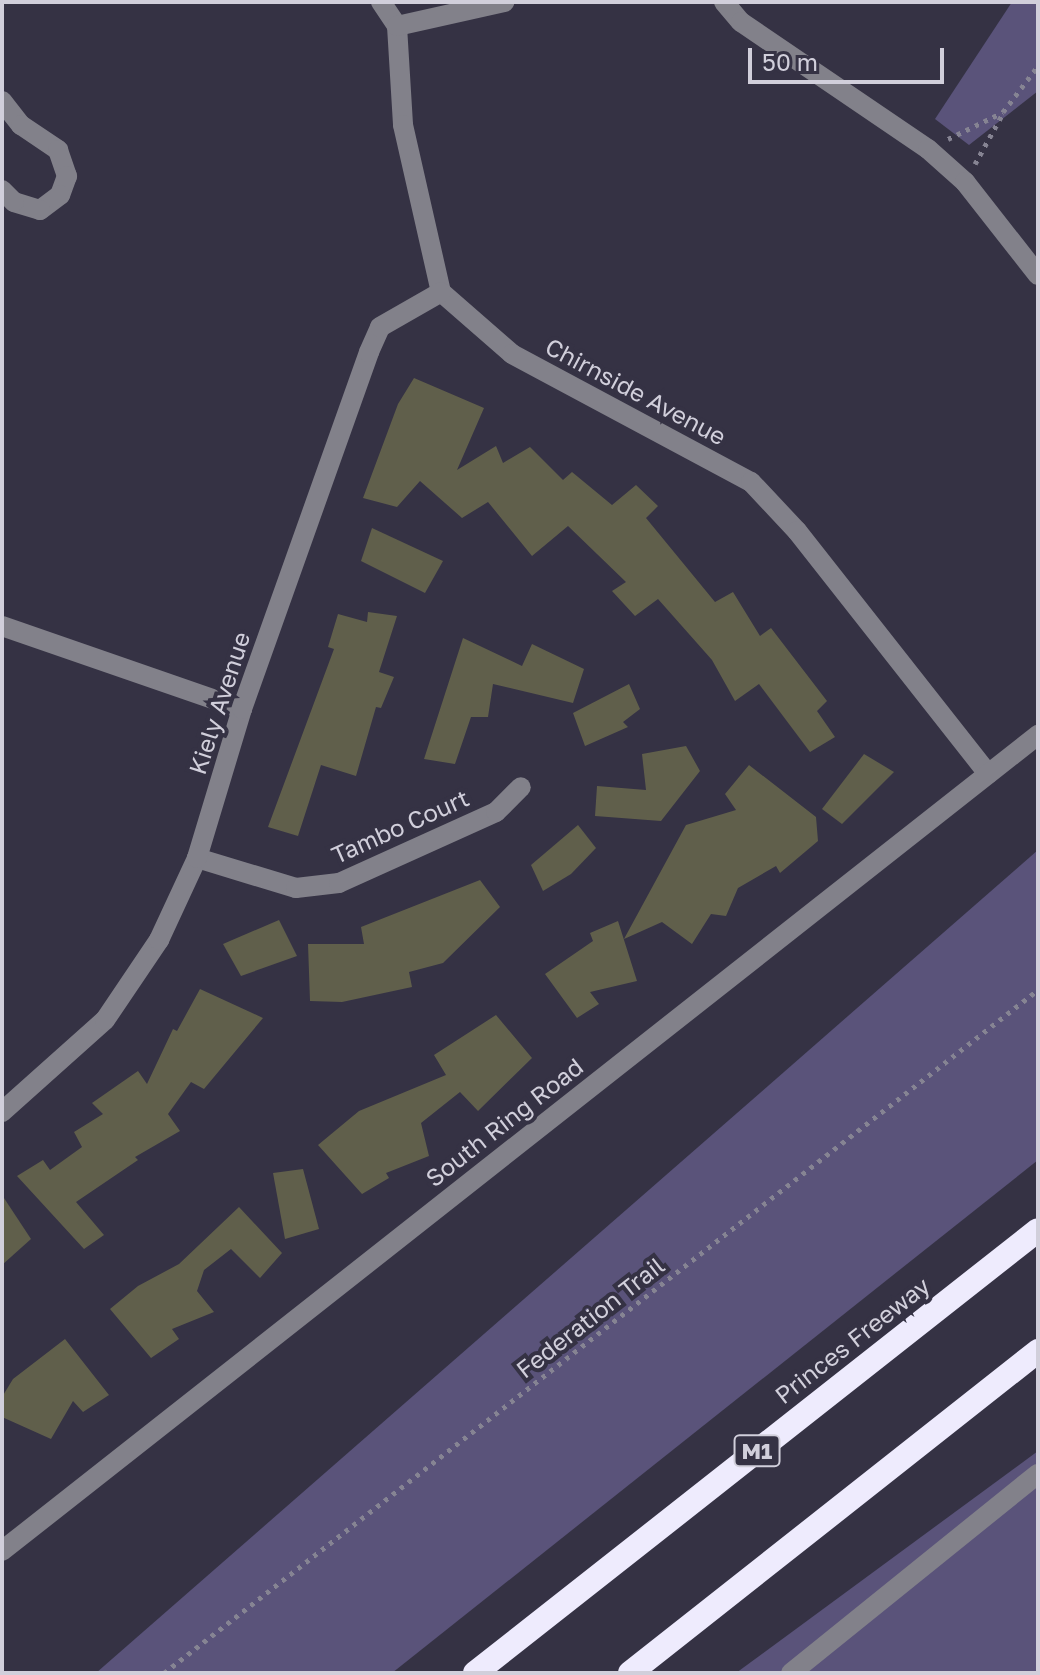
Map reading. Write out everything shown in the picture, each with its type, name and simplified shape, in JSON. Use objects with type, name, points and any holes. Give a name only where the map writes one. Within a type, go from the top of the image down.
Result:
[{"type":"highway","name":"Princes Freeway","points":[[475,1673],[1038,1230]]},
{"type":"highway","points":[[630,1673],[1038,1351]]},
{"type":"street","points":[[381,2],[397,26],[403,125],[441,292]]},
{"type":"street","points":[[397,26],[504,2]]},
{"type":"street","points":[[724,2],[741,22],[928,149],[965,182],[1038,275]]},
{"type":"street","points":[[2,101],[21,125],[58,150],[67,176],[60,195],[40,210],[14,202],[2,190]]},
{"type":"street","name":"Kiely Avenue","points":[[2,1112],[105,1020],[159,940],[197,858],[242,709],[380,327],[441,292]]},
{"type":"street","name":"Chirnside Avenue","points":[[441,292],[512,354],[751,482],[797,531],[988,774]]},
{"type":"street","points":[[2,626],[242,709]]},
{"type":"street","name":"South Ring Road","points":[[2,1551],[1038,735]]},
{"type":"street","name":"Tambo Court","points":[[197,858],[296,888],[339,883],[496,812],[521,787]]},
{"type":"street","points":[[791,1673],[1038,1474]]},
{"type":"path","points":[[965,182],[1003,112],[1038,66]]},
{"type":"path","points":[[928,149],[1003,112]]},
{"type":"path","name":"Federation Trail","points":[[164,1673],[1038,990]]},
{"type":"shaded area","points":[[1012,2],[1038,2],[1038,91],[969,145],[935,119]]},
{"type":"shaded area","points":[[1038,850],[1038,1160],[392,1673],[96,1673]]},
{"type":"shaded area","points":[[1038,1451],[1038,1673],[736,1673]]},
{"type":"building","points":[[414,378],[484,408],[457,470],[496,446],[503,463],[530,447],[563,480],[572,472],[612,505],[636,485],[658,506],[646,518],[715,602],[733,592],[760,636],[771,628],[827,701],[817,711],[835,737],[810,752],[759,684],[735,701],[712,660],[658,599],[635,616],[612,591],[626,582],[568,526],[532,556],[488,502],[462,518],[420,481],[397,507],[363,498],[398,404]]},
{"type":"building","points":[[372,528],[443,561],[425,593],[361,561]]},
{"type":"building","points":[[368,612],[397,616],[379,672],[394,677],[381,708],[376,707],[356,776],[321,765],[298,836],[268,827],[334,649],[328,647],[338,614],[367,622]]},
{"type":"building","points":[[463,638],[522,666],[532,644],[584,669],[573,703],[493,684],[488,717],[471,717],[455,764],[424,759]]},
{"type":"building","points":[[629,684],[640,709],[623,722],[628,727],[585,746],[573,713]]},
{"type":"building","points":[[686,746],[700,771],[661,821],[595,816],[597,786],[646,790],[642,754]]},
{"type":"building","points":[[864,754],[894,772],[842,824],[822,809]]},
{"type":"building","points":[[749,765],[816,817],[818,841],[780,873],[776,866],[738,888],[726,916],[711,914],[692,944],[662,922],[624,939],[686,825],[736,810],[725,794]]},
{"type":"building","points":[[578,825],[596,848],[571,874],[543,891],[531,865]]},
{"type":"building","points":[[480,880],[500,907],[443,963],[409,972],[412,987],[342,1002],[310,1001],[308,944],[364,944],[361,927]]},
{"type":"building","points":[[279,920],[297,956],[241,976],[223,944]]},
{"type":"building","points":[[618,921],[637,981],[590,992],[599,1004],[577,1018],[545,974],[593,941],[590,933]]},
{"type":"building","points":[[200,989],[263,1018],[204,1089],[191,1082],[168,1114],[180,1131],[135,1157],[138,1160],[76,1202],[104,1235],[84,1249],[17,1176],[43,1160],[50,1170],[82,1147],[74,1132],[103,1114],[92,1103],[138,1071],[147,1084],[173,1029],[177,1031]]},
{"type":"building","points":[[496,1015],[532,1058],[478,1111],[460,1092],[421,1123],[429,1156],[386,1173],[389,1178],[362,1194],[318,1145],[359,1111],[446,1075],[434,1055]]},
{"type":"building","points":[[303,1169],[319,1229],[285,1239],[273,1173]]},
{"type":"building","points":[[2,1195],[31,1239],[2,1265]]},
{"type":"building","points":[[239,1207],[282,1253],[260,1278],[231,1249],[204,1270],[197,1291],[214,1312],[172,1329],[179,1339],[151,1358],[110,1309],[138,1286],[179,1264]]},
{"type":"building","points":[[65,1339],[109,1395],[83,1412],[73,1401],[51,1439],[2,1417],[2,1397],[13,1379]]}]
